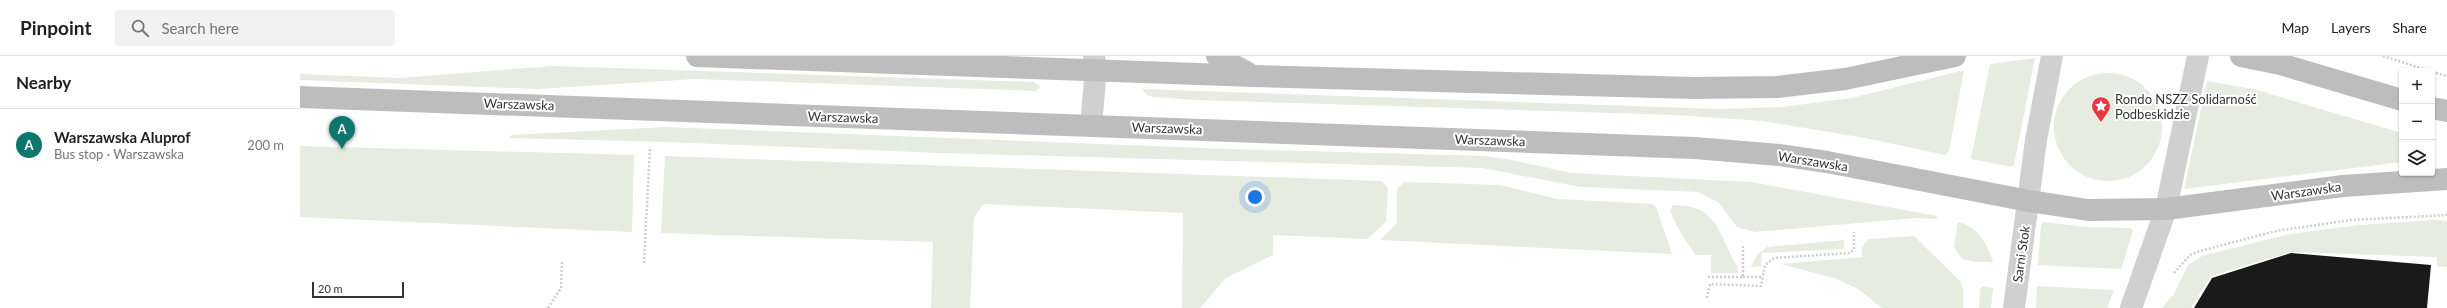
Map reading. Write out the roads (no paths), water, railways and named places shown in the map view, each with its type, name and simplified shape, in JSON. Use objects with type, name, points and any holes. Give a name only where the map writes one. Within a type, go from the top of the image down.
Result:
[{"type":"main road","points":[[697,56],[991,61],[1099,60],[1252,76],[1694,88],[1777,87],[1845,79],[1955,56]]},
{"type":"main road","points":[[1217,56],[1252,76]]},
{"type":"main road","points":[[2241,56],[2274,60],[2399,99]]},
{"type":"main road","name":"Warszawska","points":[[300,97],[1695,148],[1779,155],[1827,162],[2029,201],[2088,210],[2166,209],[2343,186],[2447,179]]},
{"type":"main road","points":[[2435,109],[2447,112]]},
{"type":"street","name":"Sarni Stok","points":[[2014,308],[2036,140],[2052,56]]},
{"type":"street","points":[[2131,308],[2166,209],[2198,56]]},
{"type":"street","points":[[1091,125],[1099,60]]},
{"type":"place","name":"Rondo NSZZ Solidarność Podbeskidzie","points":[[2101,123]]},
{"type":"place","name":"Warszawska Aluprof","points":[[342,149]]}]
